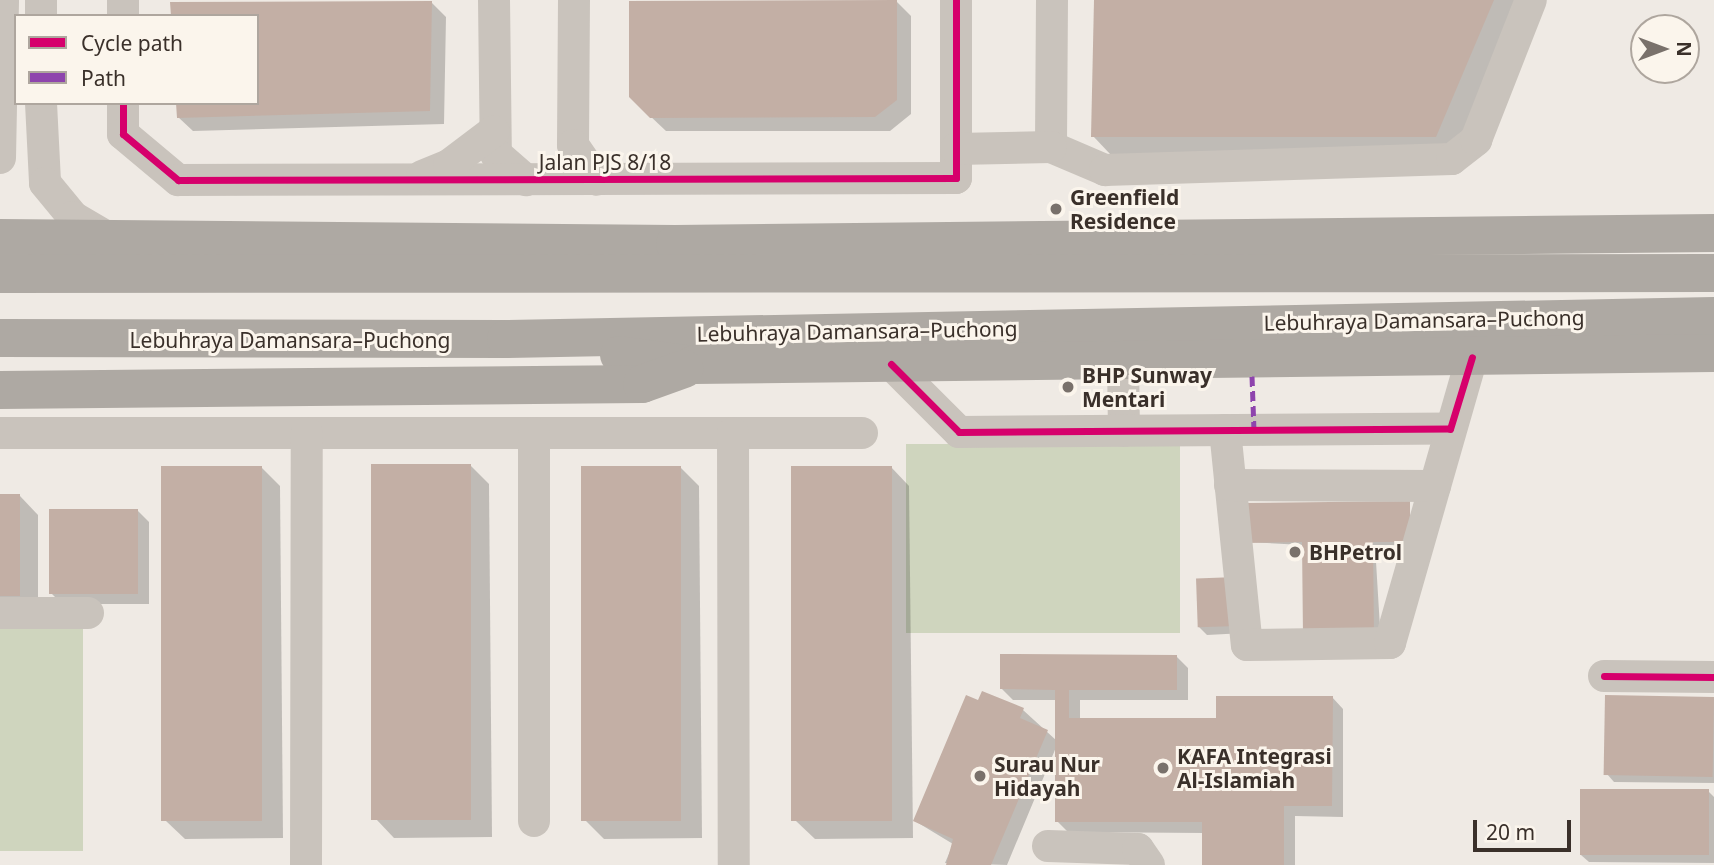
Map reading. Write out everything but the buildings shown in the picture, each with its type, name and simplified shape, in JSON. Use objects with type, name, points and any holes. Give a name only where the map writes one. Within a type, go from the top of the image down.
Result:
[{"type":"highway","points":[[0,238],[689,244],[1714,233]]},
{"type":"highway","points":[[1362,273],[1582,235]]},
{"type":"highway","name":"Lebuhraya Damansara–Puchong","points":[[0,274],[1714,274]]},
{"type":"highway","name":"Lebuhraya Damansara–Puchong","points":[[0,338],[276,342],[1714,316]]},
{"type":"highway","points":[[506,339],[693,365],[1714,353]]},
{"type":"highway","points":[[0,390],[642,384],[693,365]]},
{"type":"street","points":[[0,158],[3,0]]},
{"type":"street","name":"Jalan PJS 8/18","points":[[494,0],[496,154],[526,180]]},
{"type":"street","points":[[574,0],[573,145],[597,180]]},
{"type":"street","name":"Jalan PJS 8/18","points":[[123,105],[123,134],[178,180],[956,178],[956,0]]},
{"type":"street","points":[[1051,146],[1052,0]]},
{"type":"street","points":[[956,149],[1051,146],[1105,170],[1452,159],[1476,140],[1531,0]]},
{"type":"street","points":[[41,105],[45,183],[73,218],[109,238]]},
{"type":"street","name":"Jalan PJS 8/18","points":[[410,180],[449,166],[494,131]]},
{"type":"street","points":[[526,180],[554,167],[573,145]]},
{"type":"street","points":[[1225,430],[1247,645],[1390,643],[1472,357]]},
{"type":"street","points":[[1123,361],[1124,431]]},
{"type":"street","points":[[891,364],[959,432],[1450,429]]},
{"type":"street","points":[[0,433],[862,432]]},
{"type":"street","points":[[306,865],[307,433]]},
{"type":"street","points":[[534,433],[534,821]]},
{"type":"street","points":[[733,433],[734,865]]},
{"type":"street","points":[[1230,485],[1435,486]]},
{"type":"street","points":[[0,613],[88,613]]},
{"type":"street","points":[[1604,676],[1714,677]]},
{"type":"street","points":[[1048,846],[1138,849],[1149,865]]},
{"type":"green space","points":[[906,444],[1180,444],[1180,633],[906,633]]},
{"type":"green space","points":[[0,626],[83,626],[83,851],[0,851]]},
{"type":"marked path","points":[[1252,376],[1254,430]]},
{"type":"cycle path","points":[[123,105],[123,134],[178,180],[956,178],[956,0]]},
{"type":"cycle path","points":[[891,364],[959,432],[1450,429],[1472,357]]},
{"type":"cycle path","points":[[1604,676],[1714,677]]},
{"type":"place","name":"Greenfield Residence","points":[[1056,209]]},
{"type":"place","name":"BHP Sunway Mentari","points":[[1068,387]]},
{"type":"place","name":"BHPetrol","points":[[1295,552]]},
{"type":"place","name":"KAFA Integrasi Al-Islamiah","points":[[1163,768]]},
{"type":"place","name":"Surau Nur Hidayah","points":[[980,776]]}]
